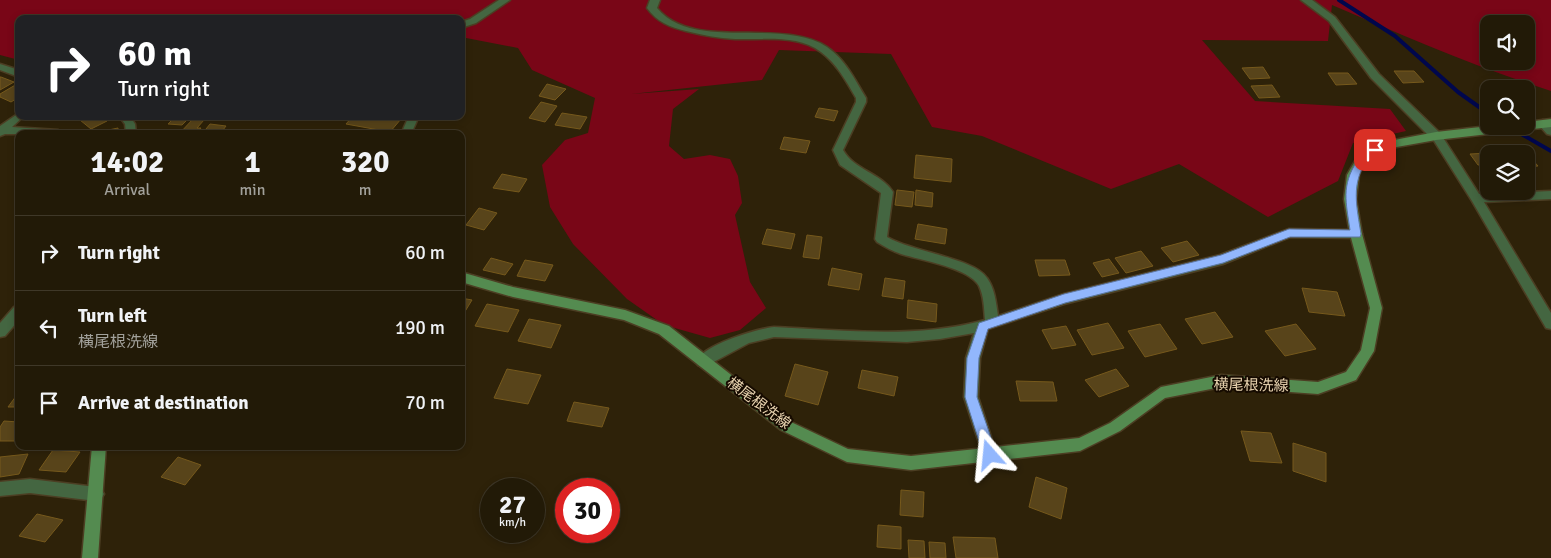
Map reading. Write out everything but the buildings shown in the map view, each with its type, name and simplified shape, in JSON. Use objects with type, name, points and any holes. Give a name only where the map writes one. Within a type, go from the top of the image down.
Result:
[{"type":"main road","points":[[1535,126],[1548,126]]},
{"type":"main road","name":"横尾根洗線","points":[[465,278],[513,292],[625,315],[664,330],[786,426],[847,456],[911,462],[1080,444],[1115,427],[1161,393],[1221,381],[1318,388],[1351,376],[1367,351],[1376,308],[1356,234],[1350,199],[1353,175],[1360,164],[1375,150],[1436,136],[1480,131]]},
{"type":"main road","points":[[90,558],[99,450]]},
{"type":"street","points":[[465,24],[473,21],[505,0]]},
{"type":"street","points":[[655,0],[652,8],[656,15],[694,32],[735,34],[785,29],[802,32],[828,44],[843,65],[861,98],[861,102],[838,150],[844,162],[884,188],[886,192],[881,239],[898,249],[965,269],[978,275],[985,284],[987,324],[973,358],[971,397],[990,455]]},
{"type":"street","points":[[1306,0],[1332,19],[1375,76],[1436,136],[1476,198],[1551,324]]},
{"type":"street","points":[[0,67],[15,73]]},
{"type":"street","points":[[1,131],[15,119]]},
{"type":"street","points":[[1,131],[15,132]]},
{"type":"street","points":[[1476,198],[1551,195]]},
{"type":"street","points":[[703,361],[744,337],[756,334],[774,332],[907,337],[940,334],[987,324],[1064,299],[1205,264],[1289,233],[1356,234]]},
{"type":"street","points":[[0,313],[15,315]]},
{"type":"street","points":[[0,332],[15,318]]},
{"type":"street","points":[[0,489],[30,486],[96,494]]},
{"type":"shaded area","points":[[0,0],[1551,0],[1551,91],[1535,86],[1535,80],[1518,80],[1492,70],[1535,70],[1535,15],[1480,15],[1480,66],[1413,40],[1332,5],[1328,41],[1202,40],[1255,101],[1390,109],[1406,131],[1353,143],[1338,181],[1268,217],[1179,164],[1111,189],[982,136],[932,127],[891,54],[779,50],[762,80],[631,94],[699,89],[673,109],[669,146],[684,159],[710,155],[730,159],[738,176],[742,203],[735,215],[750,282],[766,308],[740,330],[710,338],[664,325],[627,299],[573,244],[550,207],[542,165],[565,140],[588,133],[595,98],[532,70],[518,48],[465,38],[465,15],[15,15],[15,59],[0,55]]},
{"type":"waterway","points":[[1339,0],[1395,36],[1458,92],[1480,108]]},
{"type":"waterway","points":[[1523,135],[1551,151]]},
{"type":"route","points":[[990,455],[971,397],[973,358],[983,326],[1064,299],[1223,259],[1289,233],[1356,234],[1350,199],[1353,175],[1366,157],[1375,150]]}]
